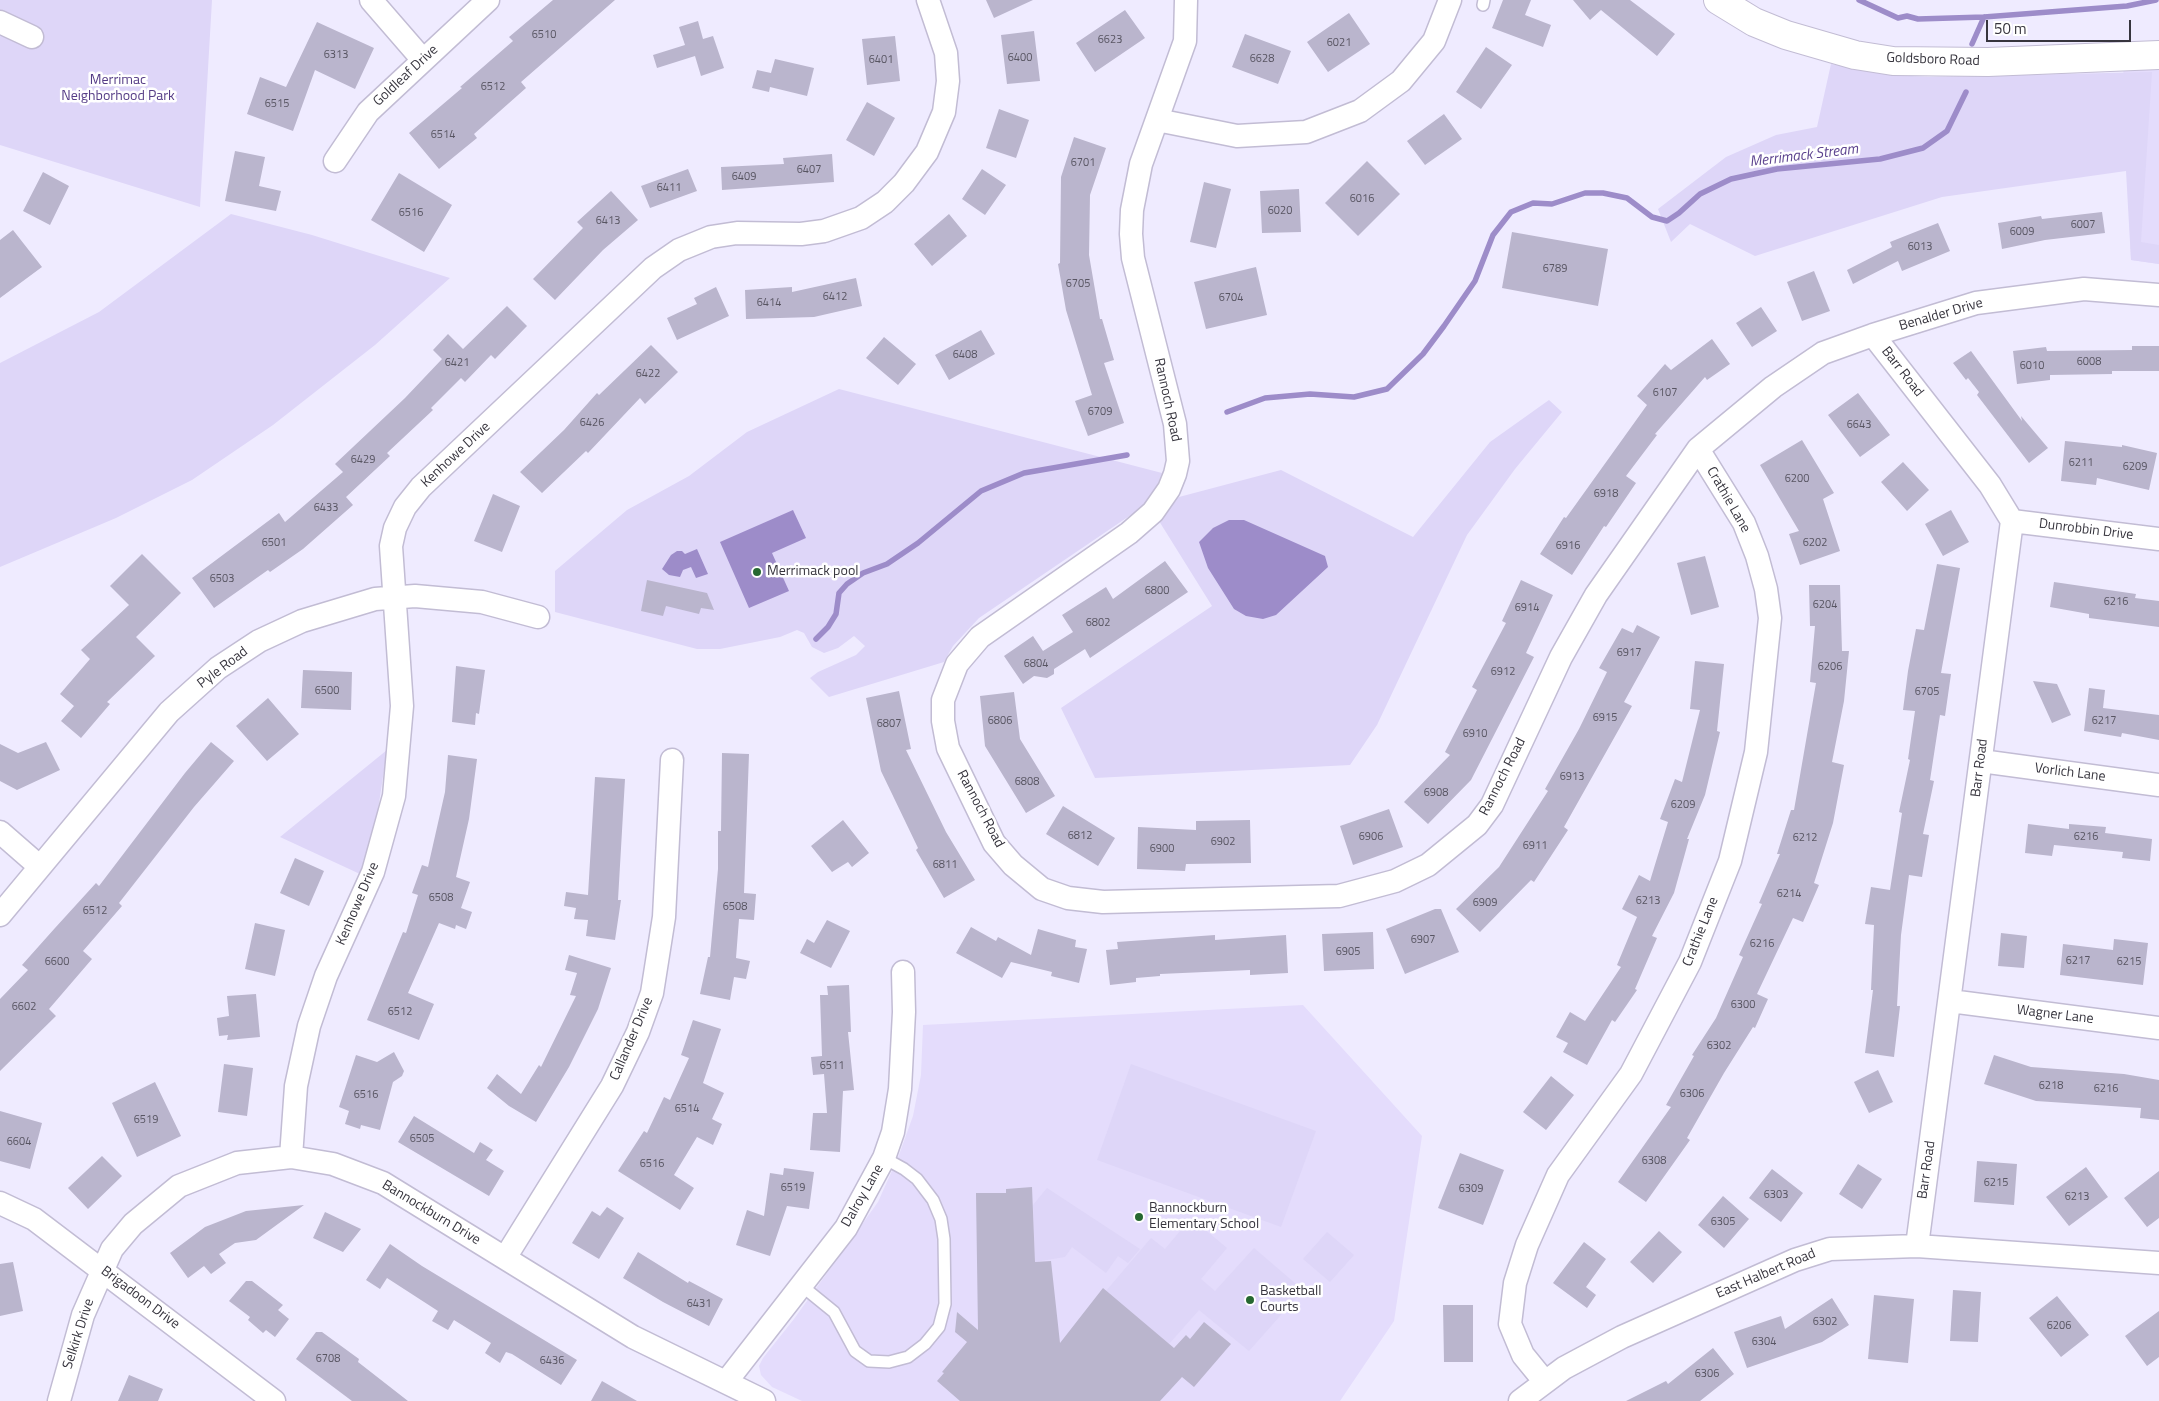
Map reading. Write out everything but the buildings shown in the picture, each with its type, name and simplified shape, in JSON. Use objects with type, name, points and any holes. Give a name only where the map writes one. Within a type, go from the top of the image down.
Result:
[{"type":"main road","name":"Goldsboro Road","points":[[1718,0],[1754,22],[1786,35],[1855,55],[1893,61],[1988,62],[2159,55]]},
{"type":"street","points":[[371,0],[423,60]]},
{"type":"street","name":"Goldleaf Drive","points":[[335,161],[368,112],[488,0]]},
{"type":"street","name":"Kenhowe Drive","points":[[291,1157],[296,1086],[309,1026],[326,976],[373,872],[394,796],[402,706],[391,546],[395,528],[405,507],[421,487],[653,268],[679,250],[711,237],[736,233],[801,234],[824,231],[861,218],[886,202],[904,183],[926,152],[944,112],[948,81],[946,53],[928,0]]},
{"type":"street","name":"Rannoch Road","points":[[1186,0],[1184,41],[1141,164],[1132,210],[1131,234],[1133,258],[1175,424],[1178,461],[1175,474],[1169,489],[1153,512],[1129,533],[980,637],[957,664],[944,700],[943,721],[948,748],[994,843],[1013,865],[1042,889],[1068,898],[1103,902],[1339,896],[1395,881],[1428,865],[1477,826],[1492,805],[1561,657],[1596,595],[1698,449]]},
{"type":"street","points":[[1157,120],[1237,136],[1306,132],[1360,111],[1401,81],[1434,41],[1450,0]]},
{"type":"street","points":[[0,22],[32,37]]},
{"type":"street","name":"Benalder Drive","points":[[1698,449],[1773,387],[1824,353],[1873,335],[1976,303],[2084,290],[2159,295]]},
{"type":"street","name":"Barr Road","points":[[1873,335],[1990,485],[2012,521],[1917,1246]]},
{"type":"street","name":"Crathie Lane","points":[[1545,1382],[1523,1355],[1510,1324],[1515,1283],[1527,1246],[1558,1175],[1631,1074],[1690,962],[1730,861],[1756,752],[1770,618],[1766,589],[1757,556],[1744,523],[1698,449]]},
{"type":"street","name":"Dunrobbin Drive","points":[[2012,521],[2159,539]]},
{"type":"street","name":"Pyle Road","points":[[0,915],[169,712],[218,668],[259,641],[302,621],[375,599],[395,597],[415,596],[482,602],[538,617]]},
{"type":"street","name":"Callander Drive","points":[[505,1258],[612,1086],[638,1032],[652,993],[664,917],[672,760]]},
{"type":"street","name":"Vorlich Lane","points":[[1981,762],[2159,785]]},
{"type":"street","points":[[0,832],[39,866]]},
{"type":"street","name":"Dalroy Lane","points":[[726,1382],[846,1228],[884,1158],[893,1132],[900,1089],[904,1012],[903,972]]},
{"type":"street","name":"Wagner Lane","points":[[1950,1001],[2159,1028]]},
{"type":"street","name":"Bannockburn Drive","points":[[103,1269],[112,1249],[133,1224],[180,1186],[237,1163],[291,1157],[333,1164],[383,1183],[634,1337],[764,1401]]},
{"type":"street","name":"Brigadoon Drive","points":[[0,1203],[34,1219],[103,1269],[274,1401]]},
{"type":"street","name":"East Halbert Road","points":[[1520,1401],[1581,1358],[1622,1337],[1815,1253],[1847,1247],[1917,1246],[2159,1263]]},
{"type":"street","name":"Selkirk Drive","points":[[58,1401],[83,1315],[103,1269]]},
{"type":"lane","points":[[802,1286],[834,1312],[842,1323],[850,1344],[855,1351],[869,1360],[889,1362],[908,1357],[925,1344],[940,1327],[945,1304],[944,1239],[941,1219],[933,1200],[917,1179],[884,1158]]},
{"type":"shaded area","points":[[2123,66],[2159,68],[2159,264],[2131,260]]},
{"type":"shaded area","name":"Merrimack pool","points":[[793,510],[806,538],[772,553],[789,591],[749,608],[720,542]]},
{"type":"shaded area","points":[[1229,520],[1244,520],[1325,556],[1328,567],[1276,615],[1263,619],[1246,616],[1234,609],[1208,568],[1199,542],[1213,528]]},
{"type":"shaded area","points":[[697,549],[708,574],[696,578],[691,567],[683,570],[680,577],[669,575],[662,569],[671,555],[677,551],[682,551],[685,554]]},
{"type":"shaded area","name":"Bannockburn Elementary School","points":[[1303,1005],[1422,1136],[1394,1321],[1340,1401],[802,1401],[772,1387],[761,1375],[759,1366],[763,1358],[794,1319],[878,1202],[899,1155],[913,1116],[921,1075],[923,1025]]},
{"type":"green space","name":"Merrimac Neighborhood Park","points":[[0,0],[212,0],[200,207],[0,145]]},
{"type":"green space","points":[[1831,64],[1894,75],[1929,77],[2152,72],[2141,242],[2159,245],[2159,264],[2131,260],[2126,171],[1942,197],[1755,256],[1690,224],[1671,242],[1658,209],[1726,157],[1776,135],[1817,127]]},
{"type":"green space","points":[[231,214],[312,235],[450,278],[375,345],[273,425],[192,480],[116,518],[0,567],[0,363],[99,312]]},
{"type":"green space","points":[[839,389],[1162,473],[1153,496],[1144,506],[979,618],[953,646],[944,662],[829,697],[810,678],[818,672],[856,655],[865,646],[854,636],[838,648],[824,653],[812,647],[804,633],[797,630],[780,637],[720,649],[697,649],[555,612],[555,571],[627,510],[689,476],[747,432]]},
{"type":"green space","points":[[1549,400],[1562,412],[1515,469],[1467,535],[1377,725],[1350,765],[1095,778],[1061,708],[1212,606],[1159,521],[1179,497],[1281,470],[1413,537],[1490,442]]},
{"type":"green space","points":[[387,750],[378,810],[360,874],[280,837]]},
{"type":"green space","points":[[1131,1064],[1316,1131],[1281,1227],[1097,1160]]},
{"type":"green space","points":[[1047,1188],[1140,1249],[1128,1263],[1118,1256],[1106,1273],[1072,1247],[1065,1257],[1035,1262],[1033,1205]]},
{"type":"green space","points":[[1191,1218],[1227,1248],[1201,1279],[1215,1291],[1254,1248],[1303,1290],[1249,1351],[1199,1310],[1169,1344],[1106,1291],[1151,1238],[1165,1249]]},
{"type":"green space","points":[[1327,1232],[1354,1255],[1330,1282],[1303,1259]]},
{"type":"waterway","points":[[1859,0],[1898,18],[1907,16],[1918,19],[1984,17],[2127,6],[2156,0]]},
{"type":"waterway","name":"Merrimack Stream","points":[[1972,44],[1984,17]]},
{"type":"waterway","name":"Merrimack Stream","points":[[1227,412],[1265,398],[1310,394],[1354,397],[1387,389],[1423,354],[1444,326],[1475,281],[1493,235],[1511,212],[1533,203],[1552,204],[1585,193],[1603,193],[1627,198],[1652,217],[1667,221],[1700,194],[1731,179],[1777,169],[1880,159],[1923,148],[1947,131],[1966,92]]},
{"type":"waterway","name":"Merrimack Stream","points":[[816,639],[828,627],[836,614],[839,593],[847,584],[863,573],[887,564],[918,543],[981,491],[1024,473],[1127,455]]},
{"type":"place","name":"Merrimack pool","points":[[757,572]]},
{"type":"place","name":"Bannockburn Elementary School","points":[[1139,1217]]},
{"type":"place","name":"Basketball Courts","points":[[1250,1300]]}]
